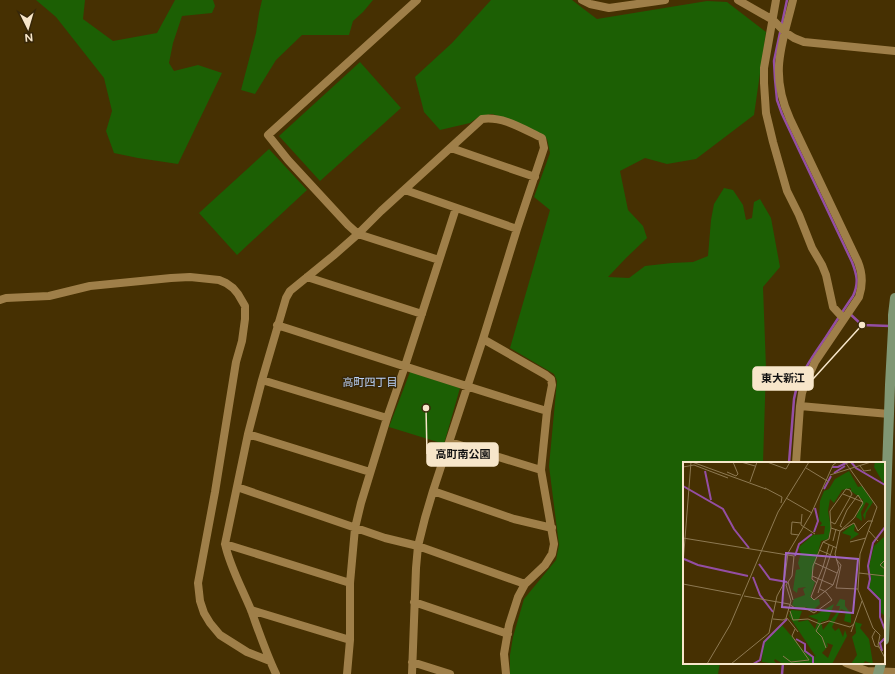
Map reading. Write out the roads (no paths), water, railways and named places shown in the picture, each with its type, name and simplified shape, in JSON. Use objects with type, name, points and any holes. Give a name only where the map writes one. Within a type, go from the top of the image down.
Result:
[{"type":"main road","points":[[885,504],[895,298]]},
{"type":"street","points":[[417,0],[268,135],[288,160],[358,234],[439,260]]},
{"type":"street","points":[[582,0],[590,4],[609,8],[665,0]]},
{"type":"street","points":[[738,0],[773,20],[785,32],[794,38],[804,42],[895,51]]},
{"type":"street","points":[[776,0],[764,68],[766,113],[787,191],[800,215],[812,248],[826,275],[833,307],[844,319]]},
{"type":"street","points":[[793,0],[781,47],[779,62],[779,86],[782,98],[790,119],[858,262],[862,274],[862,290],[859,297],[815,362],[805,384],[800,406],[796,462]]},
{"type":"street","points":[[276,674],[251,610],[227,556],[225,544],[248,434],[277,325],[286,298],[290,291],[358,234],[482,119],[498,119],[508,122],[542,138],[544,148],[484,339],[433,491],[418,546],[414,602],[412,674]]},
{"type":"street","points":[[451,148],[535,177]]},
{"type":"street","points":[[405,190],[518,229]]},
{"type":"street","points":[[346,674],[350,640],[350,583],[355,528],[370,472],[387,418],[456,208]]},
{"type":"street","points":[[0,300],[6,298],[49,296],[90,286],[190,277],[219,280],[233,288],[238,294],[245,306],[245,320],[242,341],[236,362],[215,492],[198,583],[200,601],[204,613],[220,635],[248,652],[270,661]]},
{"type":"street","points":[[307,277],[422,314]]},
{"type":"street","points":[[277,325],[547,411]]},
{"type":"street","points":[[484,339],[546,375],[551,379],[552,385],[547,411],[541,470],[554,544],[552,554],[545,565],[525,584],[518,597],[513,612],[504,654],[506,674]]},
{"type":"street","points":[[262,380],[387,418]]},
{"type":"street","points":[[800,406],[889,414]]},
{"type":"street","points":[[248,434],[370,472]]},
{"type":"street","points":[[450,442],[541,470]]},
{"type":"street","points":[[237,487],[385,538],[418,546],[525,584]]},
{"type":"street","points":[[433,491],[514,519],[552,528]]},
{"type":"street","points":[[225,544],[350,583]]},
{"type":"street","points":[[414,602],[508,634]]},
{"type":"street","points":[[251,610],[350,640]]},
{"type":"street","points":[[412,662],[450,674]]},
{"type":"street","points":[[849,664],[867,671],[879,669],[895,672]]},
{"type":"waterway","points":[[787,0],[774,61],[777,100],[782,114],[852,262],[857,279],[853,296],[811,359],[799,382],[794,399],[789,462]]},
{"type":"waterway","points":[[849,313],[862,325],[890,326]]},
{"type":"waterway","points":[[782,674],[783,664]]},
{"type":"place","name":"東大新江","points":[[862,325]]},
{"type":"place","name":"高町南公園","points":[[426,408]]},
{"type":"district","name":"高町四丁目","points":[[370,382]]}]
